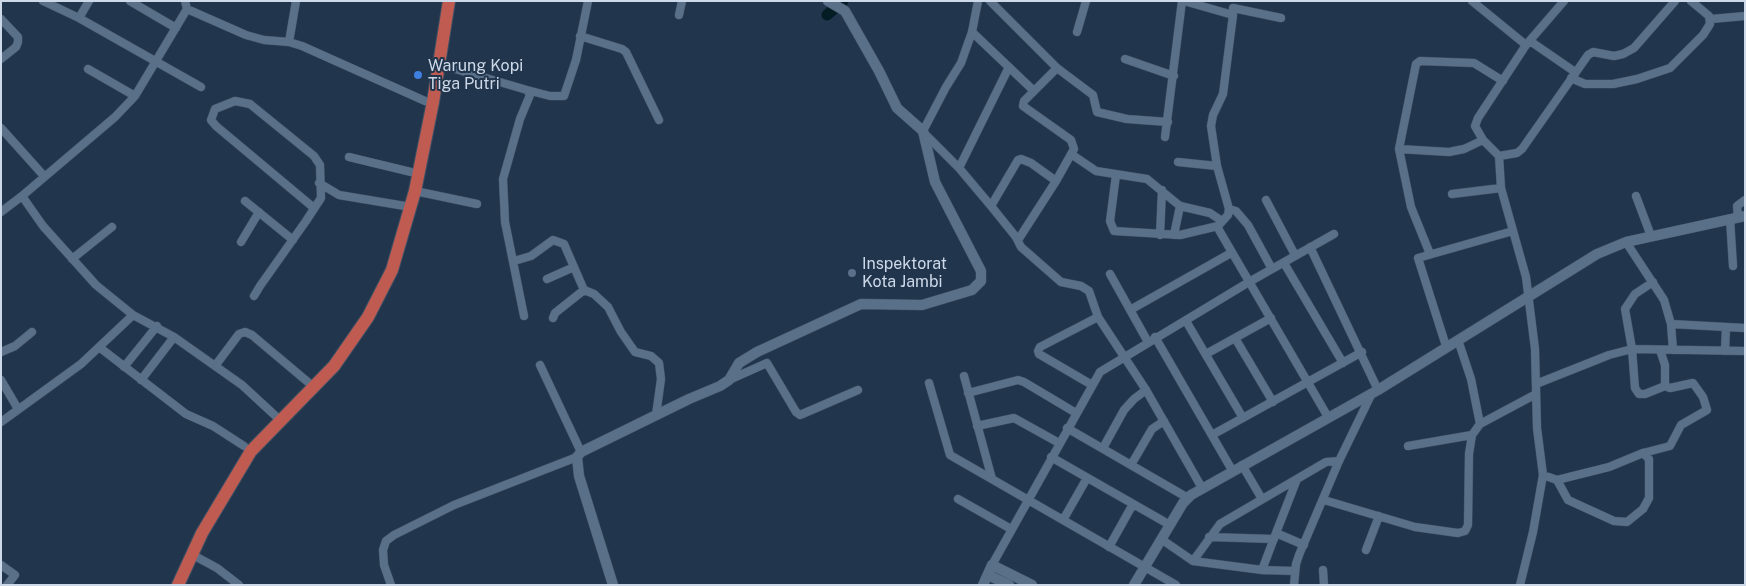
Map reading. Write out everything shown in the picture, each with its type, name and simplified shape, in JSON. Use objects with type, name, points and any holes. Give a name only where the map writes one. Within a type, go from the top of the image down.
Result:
[{"type":"highway","points":[[407,207],[415,191],[442,1]]},
{"type":"highway","points":[[178,585],[191,554],[233,478],[251,450],[278,418],[331,364],[359,330],[386,284],[397,256],[407,207],[411,172],[438,64],[449,1]]},
{"type":"highway","points":[[171,585],[184,552],[244,446],[278,418]]},
{"type":"street","points":[[43,1],[79,18],[201,87]]},
{"type":"street","points":[[79,18],[89,1]]},
{"type":"street","points":[[130,1],[176,28]]},
{"type":"street","points":[[289,42],[296,1]]},
{"type":"street","points":[[438,64],[550,96],[564,96],[576,60],[588,1]]},
{"type":"street","points":[[679,15],[682,1]]},
{"type":"street","points":[[729,380],[739,363],[757,352],[861,304],[922,305],[972,290],[981,281],[981,271],[935,182],[927,155],[924,133],[946,86],[961,63],[972,32],[978,1]]},
{"type":"street","points":[[990,1],[1058,68],[1093,95],[1097,112],[1127,119],[1168,122]]},
{"type":"street","points":[[1077,32],[1086,1]]},
{"type":"street","points":[[1165,138],[1183,1],[1233,8],[1281,18]]},
{"type":"street","points":[[1472,1],[1585,84],[1613,84],[1637,79],[1670,68],[1703,35],[1710,24],[1710,19]]},
{"type":"street","points":[[1499,156],[1518,153],[1522,149],[1573,75],[1593,52],[1614,56],[1624,54],[1634,48],[1675,1]]},
{"type":"street","points":[[1691,1],[1710,19],[1745,16]]},
{"type":"street","points":[[1520,585],[1543,475],[1536,394],[1535,350],[1526,277],[1501,188],[1499,156],[1483,140],[1475,126],[1478,118],[1528,43],[1560,2]]},
{"type":"street","points":[[1,212],[115,117],[136,96],[176,28],[186,5],[246,35],[264,40],[289,42],[429,102]]},
{"type":"street","points":[[836,6],[879,71],[897,108],[959,168],[1018,240],[1021,247],[1061,282],[1085,287],[1093,299],[1098,317],[1122,357],[1146,390],[1202,488]]},
{"type":"street","points":[[1116,175],[1110,220],[1111,228],[1160,235],[1174,235],[1220,223],[1228,215],[1229,208],[1217,166],[1211,126],[1213,116],[1223,94],[1233,8]]},
{"type":"street","points":[[1,19],[18,37],[16,47],[1,59]]},
{"type":"street","points":[[972,32],[1034,91]]},
{"type":"street","points":[[580,36],[622,49],[626,52],[660,120]]},
{"type":"street","points":[[1125,59],[1174,76]]},
{"type":"street","points":[[1430,254],[1411,207],[1399,149],[1418,62],[1474,63],[1503,81]]},
{"type":"street","points":[[959,168],[1009,67]]},
{"type":"street","points":[[88,68],[136,96]]},
{"type":"street","points":[[1018,240],[1056,181],[1071,154],[1074,144],[1024,106],[1024,101],[1058,68]]},
{"type":"street","points":[[524,316],[505,222],[504,179],[520,119],[530,95],[527,90]]},
{"type":"street","points":[[254,296],[321,198],[319,184],[320,165],[314,156],[250,104],[235,101],[215,109],[211,120],[216,126],[314,208]]},
{"type":"street","points":[[1,128],[44,176]]},
{"type":"street","points":[[1399,149],[1449,152],[1464,150],[1483,140]]},
{"type":"street","points":[[1071,154],[1096,171],[1147,178],[1180,206],[1210,214],[1220,223],[1231,252],[1328,417]]},
{"type":"street","points":[[349,157],[411,172]]},
{"type":"street","points":[[991,206],[1021,158],[1031,162],[1056,181]]},
{"type":"street","points":[[1178,162],[1217,166]]},
{"type":"street","points":[[319,184],[339,195],[407,207]]},
{"type":"street","points":[[1452,194],[1501,188]]},
{"type":"street","points":[[1160,235],[1162,190]]},
{"type":"street","points":[[415,191],[477,204]]},
{"type":"street","points":[[321,198],[339,195]]},
{"type":"street","points":[[22,196],[43,226],[96,285],[133,315],[174,336],[242,385],[278,418]]},
{"type":"street","points":[[1636,196],[1651,236]]},
{"type":"street","points":[[1266,200],[1295,255]]},
{"type":"street","points":[[1733,266],[1738,218],[1737,206],[1745,200]]},
{"type":"street","points":[[245,202],[293,240]]},
{"type":"street","points":[[1174,235],[1180,206]]},
{"type":"street","points":[[1229,208],[1236,212],[1248,225],[1272,269]]},
{"type":"street","points":[[241,242],[259,212]]},
{"type":"street","points":[[1134,585],[1188,498],[1202,488],[1375,391],[1597,254],[1626,242],[1738,218]]},
{"type":"street","points":[[72,259],[112,227]]},
{"type":"street","points":[[1446,346],[1418,258],[1513,231]]},
{"type":"street","points":[[983,585],[994,571],[1011,529],[1100,372],[1249,282],[1334,234]]},
{"type":"street","points":[[514,261],[531,256],[553,240],[558,240],[564,244],[584,290],[594,294],[608,307],[621,332],[635,352],[651,356],[659,362],[661,379],[656,415]]},
{"type":"street","points":[[1626,242],[1664,300],[1671,324],[1673,350]]},
{"type":"street","points":[[1294,585],[1295,571],[1304,545],[1339,461],[1375,391],[1362,352],[1310,247]]},
{"type":"street","points":[[1130,310],[1231,252]]},
{"type":"street","points":[[1284,263],[1343,363]]},
{"type":"street","points":[[547,279],[574,267]]},
{"type":"street","points":[[1110,274],[1130,310],[1152,340],[1212,435],[1262,499]]},
{"type":"street","points":[[1543,475],[1557,480],[1609,467],[1643,453],[1670,446],[1681,425],[1707,410],[1694,383],[1670,388],[1665,386],[1645,394],[1636,391],[1632,349],[1625,309],[1635,294],[1653,282]]},
{"type":"street","points":[[553,318],[555,313],[584,290]]},
{"type":"street","points":[[1,422],[82,364],[133,315]]},
{"type":"street","points":[[1092,386],[1039,354],[1038,351],[1040,347],[1098,317]]},
{"type":"street","points":[[1206,354],[1271,318]]},
{"type":"street","points":[[1186,320],[1243,418]]},
{"type":"street","points":[[1671,324],[1745,328]]},
{"type":"street","points":[[124,367],[157,326]]},
{"type":"street","points":[[1725,351],[1726,327]]},
{"type":"street","points":[[1,352],[15,346],[32,332]]},
{"type":"street","points":[[215,366],[239,334],[245,332],[252,334],[316,380]]},
{"type":"street","points":[[141,380],[174,336]]},
{"type":"street","points":[[1234,338],[1273,402]]},
{"type":"street","points":[[1458,340],[1471,379],[1480,424]]},
{"type":"street","points":[[99,348],[186,414],[213,426],[244,446]]},
{"type":"street","points":[[1536,384],[1609,355],[1632,349],[1745,351]]},
{"type":"street","points":[[1660,350],[1665,365],[1665,386]]},
{"type":"street","points":[[1212,435],[1362,352]]},
{"type":"street","points":[[391,585],[384,565],[383,550],[386,541],[394,535],[454,505],[579,454],[656,415],[767,363],[796,412],[800,415],[858,390]]},
{"type":"street","points":[[540,365],[579,454],[579,476],[613,585]]},
{"type":"street","points":[[964,376],[992,479]]},
{"type":"street","points":[[1,380],[18,409]]},
{"type":"street","points":[[968,393],[1018,380],[1076,413]]},
{"type":"street","points":[[929,383],[950,455],[1176,585]]},
{"type":"street","points":[[1103,448],[1124,410],[1146,390]]},
{"type":"street","points":[[1324,500],[1415,527],[1458,533],[1465,531],[1468,526],[1469,454],[1472,435],[1480,424],[1536,394]]},
{"type":"street","points":[[977,426],[1014,418],[1059,443]]},
{"type":"street","points":[[1131,465],[1152,429],[1164,421]]},
{"type":"street","points":[[1068,428],[1188,498]]},
{"type":"street","points":[[1408,446],[1472,435]]},
{"type":"street","points":[[1557,480],[1568,500],[1614,521],[1627,522],[1643,510],[1649,498],[1649,459],[1643,453]]},
{"type":"street","points":[[1051,457],[1170,525]]},
{"type":"street","points":[[1193,561],[1220,524],[1326,462],[1339,461]]},
{"type":"street","points":[[1063,520],[1087,478]]},
{"type":"street","points":[[1262,570],[1297,479]]},
{"type":"street","points":[[958,499],[1011,529]]},
{"type":"street","points":[[1109,547],[1133,504]]},
{"type":"street","points":[[1366,550],[1379,516]]},
{"type":"street","points":[[1209,537],[1275,536],[1304,545]]},
{"type":"street","points":[[1161,539],[1193,561],[1262,570],[1295,571]]},
{"type":"street","points":[[191,554],[217,568],[239,585]]},
{"type":"street","points":[[1,565],[15,575],[7,585]]},
{"type":"street","points":[[1323,570],[1324,585]]},
{"type":"street","points":[[994,571],[1009,585]]},
{"type":"street","points":[[994,571],[1032,585]]},
{"type":"waterway","points":[[827,15],[843,1]]},
{"type":"place","name":"Warung Kopi Tiga Putri","points":[[418,75]]},
{"type":"place","name":"Inspektorat Kota Jambi","points":[[852,273]]}]
